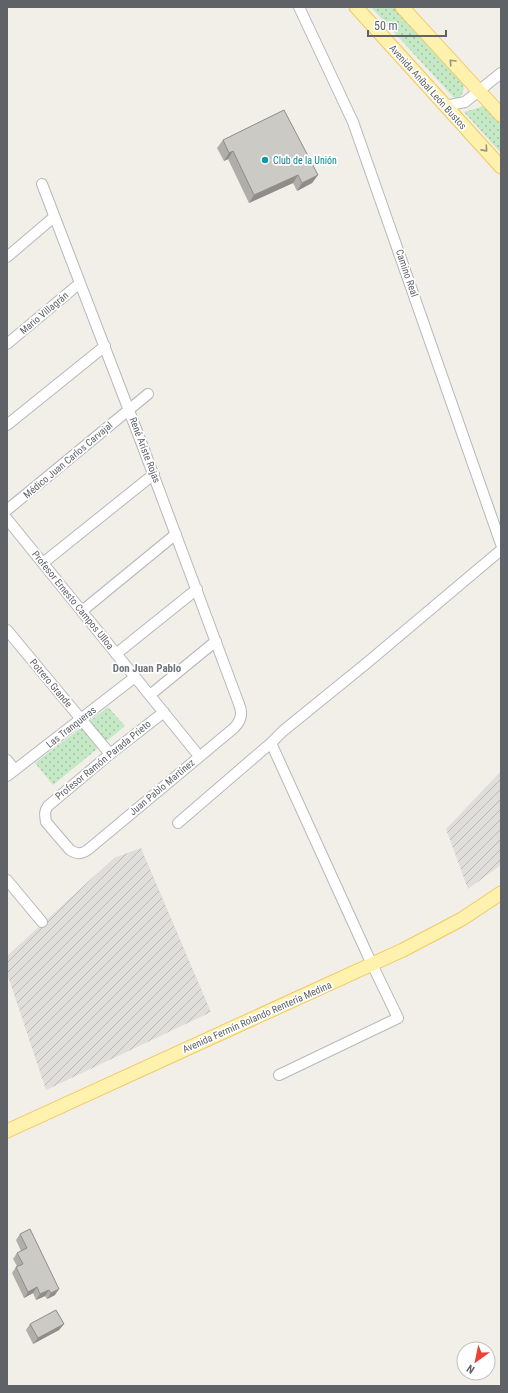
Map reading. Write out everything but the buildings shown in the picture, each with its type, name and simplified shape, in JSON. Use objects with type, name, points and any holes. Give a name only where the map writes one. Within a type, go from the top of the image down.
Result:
[{"type":"main road","name":"Avenida Aníbal León Bustos","points":[[356,7],[501,167]]},
{"type":"main road","points":[[402,7],[501,115]]},
{"type":"main road","name":"Avenida Fermín Rolando Rentería Medina","points":[[7,1131],[433,935],[462,919],[501,893]]},
{"type":"street","name":"Camino Real","points":[[299,7],[353,122],[501,544]]},
{"type":"street","points":[[445,106],[464,102],[501,73]]},
{"type":"street","name":"René Ariste Rojas","points":[[42,184],[154,474],[240,704],[241,717]]},
{"type":"street","points":[[7,257],[54,217]]},
{"type":"street","name":"Mario Villagrán","points":[[7,344],[80,283]]},
{"type":"street","points":[[7,425],[105,346]]},
{"type":"street","name":"Médico Juan Carlos Carvajal","points":[[7,510],[148,394]]},
{"type":"street","points":[[43,563],[154,474]]},
{"type":"street","name":"Profesor Ernesto Campos Ulloa","points":[[7,519],[199,756]]},
{"type":"street","points":[[82,611],[176,534]]},
{"type":"street","points":[[178,823],[272,743],[283,731],[368,662],[501,550]]},
{"type":"street","points":[[116,654],[197,589]]},
{"type":"street","name":"Potrero Grande","points":[[7,630],[110,754]]},
{"type":"street","points":[[150,695],[216,642]]},
{"type":"street","name":"Las Tranqueras","points":[[11,773],[135,677]]},
{"type":"street","name":"Profesor Ramón Parada Prieto","points":[[80,854],[74,853],[70,850],[46,822],[45,810],[51,802],[164,712]]},
{"type":"street","name":"Juan Pablo Martínez","points":[[80,854],[90,848],[234,728],[241,717]]},
{"type":"street","points":[[272,743],[398,1018],[279,1075]]},
{"type":"street","points":[[7,760],[11,773]]},
{"type":"street","points":[[7,880],[42,922]]},
{"type":"shaded area","points":[[501,771],[501,865],[468,889],[446,829]]},
{"type":"shaded area","points":[[141,848],[211,1012],[46,1090],[7,973],[7,956],[114,858]]},
{"type":"green space","points":[[371,7],[394,7],[461,80],[464,89],[459,98],[456,100]]},
{"type":"green space","points":[[484,106],[501,125],[501,153],[464,112]]},
{"type":"green space","points":[[108,707],[125,726],[53,785],[35,763]]},
{"type":"place","name":"Club de la Unión","points":[[265,160]]},
{"type":"district","name":"Don Juan Pablo","points":[[147,668]]}]
